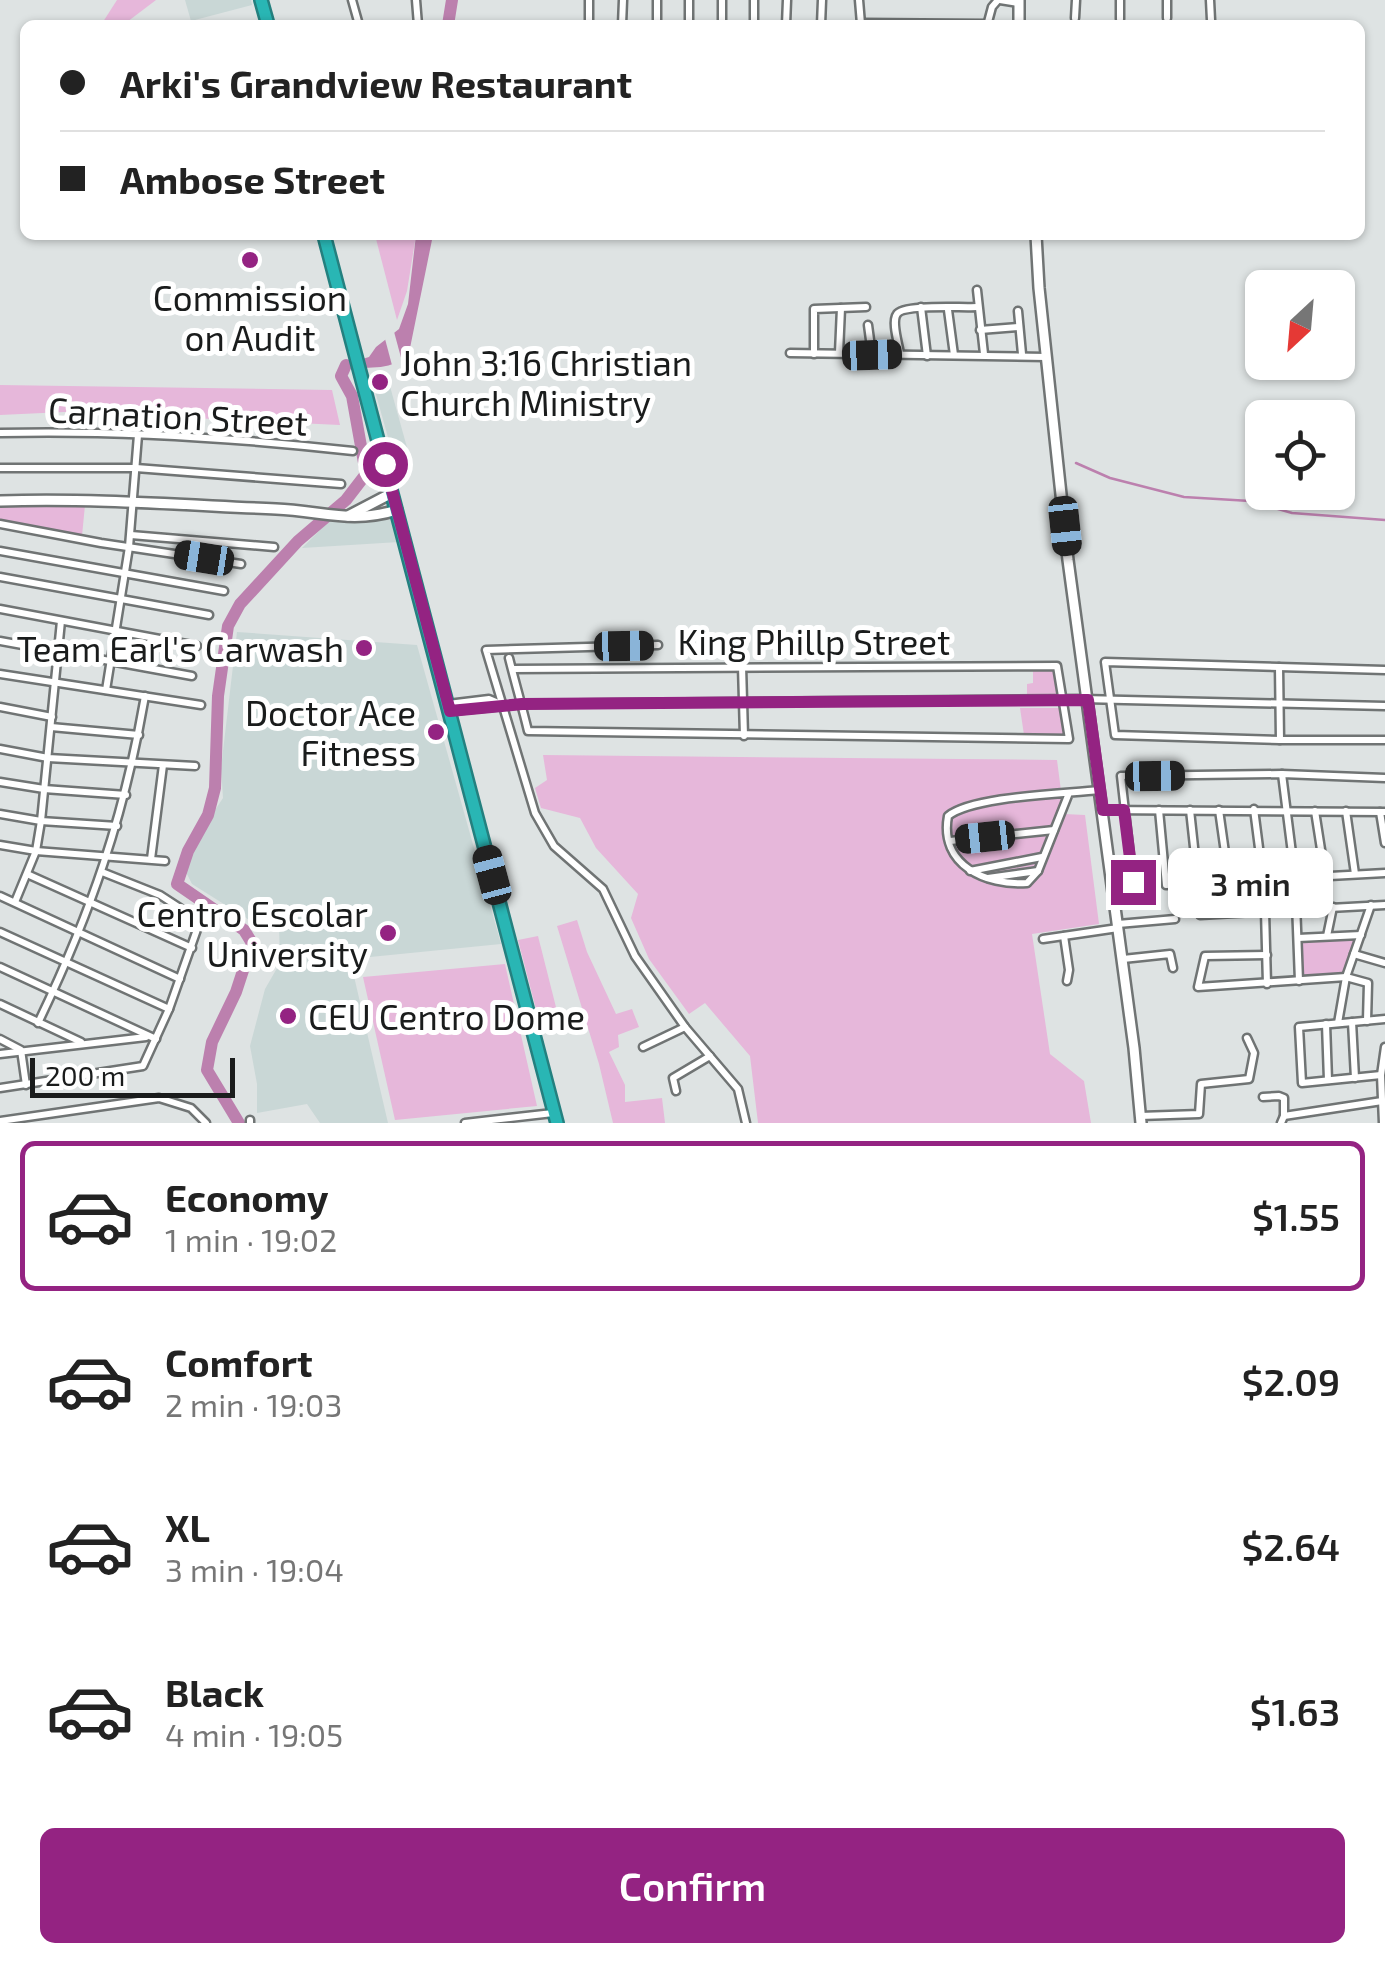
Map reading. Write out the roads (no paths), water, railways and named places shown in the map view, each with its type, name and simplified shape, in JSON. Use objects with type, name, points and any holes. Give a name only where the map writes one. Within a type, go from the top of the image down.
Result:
[{"type":"highway","points":[[325,240],[556,1118]]},
{"type":"street","points":[[999,0],[1019,2]]},
{"type":"street","points":[[1075,18],[1076,0]]},
{"type":"street","points":[[1120,0],[1120,18]]},
{"type":"street","points":[[1166,0],[1166,18]]},
{"type":"street","points":[[1210,0],[1211,20]]},
{"type":"street","points":[[1036,240],[1046,357],[1140,1121],[1199,1114],[1201,1084],[1250,1079],[1254,1053],[1247,1038]]},
{"type":"street","points":[[977,290],[984,354]]},
{"type":"street","points":[[814,354],[814,309],[866,306]]},
{"type":"street","points":[[900,354],[896,314],[908,307],[977,307]]},
{"type":"street","points":[[921,307],[927,356]]},
{"type":"street","points":[[839,354],[840,308]]},
{"type":"street","points":[[948,310],[954,355]]},
{"type":"street","points":[[1018,311],[1022,354]]},
{"type":"street","points":[[868,324],[872,355]]},
{"type":"street","points":[[980,330],[1018,326]]},
{"type":"street","points":[[790,353],[1046,357]]},
{"type":"street","name":"Carnation Street","points":[[0,434],[138,435],[352,450]]},
{"type":"street","points":[[106,690],[131,535],[138,435]]},
{"type":"street","points":[[0,468],[136,468],[341,484]]},
{"type":"street","points":[[344,517],[392,493]]},
{"type":"street","points":[[0,501],[134,502],[370,518],[397,510]]},
{"type":"street","points":[[0,524],[241,564]]},
{"type":"street","points":[[131,535],[274,546]]},
{"type":"street","points":[[0,551],[224,592]]},
{"type":"street","points":[[0,577],[208,614]]},
{"type":"street","points":[[0,609],[197,646]]},
{"type":"street","points":[[14,902],[36,851],[62,621]]},
{"type":"street","points":[[0,642],[192,676]]},
{"type":"street","points":[[658,645],[488,648],[535,813],[545,835],[603,890],[635,956],[685,1026],[738,1089],[746,1123]]},
{"type":"street","points":[[508,658],[528,730],[1069,740],[1064,701]]},
{"type":"street","points":[[1385,670],[1105,662],[1115,735],[1385,740]]},
{"type":"street","points":[[742,666],[744,736]]},
{"type":"street","name":"King Phillp Street","points":[[512,670],[1057,666],[1064,701]]},
{"type":"street","points":[[1279,667],[1280,740]]},
{"type":"street","points":[[0,674],[201,705]]},
{"type":"street","points":[[38,1022],[108,855],[134,763],[145,696]]},
{"type":"street","points":[[449,708],[494,699],[504,706],[1088,700],[1385,706]]},
{"type":"street","points":[[0,707],[52,717]]},
{"type":"street","points":[[51,727],[138,735]]},
{"type":"street","points":[[0,750],[48,758],[195,766]]},
{"type":"street","points":[[151,859],[163,765]]},
{"type":"street","points":[[1282,774],[1295,877],[1299,981]]},
{"type":"street","points":[[1133,882],[1121,776],[1282,774],[1385,778]]},
{"type":"street","points":[[0,782],[126,794]]},
{"type":"street","points":[[1070,793],[1038,871],[982,879],[957,858],[946,828],[948,816],[954,811],[996,801],[1070,793],[1100,790]]},
{"type":"street","points":[[1103,810],[1382,812],[1385,843]]},
{"type":"street","points":[[1158,810],[1166,885],[1385,873]]},
{"type":"street","points":[[1190,810],[1198,884]]},
{"type":"street","points":[[1220,810],[1228,882]]},
{"type":"street","points":[[1254,810],[1263,879]]},
{"type":"street","points":[[1314,811],[1326,875]]},
{"type":"street","points":[[1346,811],[1355,874]]},
{"type":"street","points":[[0,814],[117,826]]},
{"type":"street","points":[[950,841],[1055,830]]},
{"type":"street","points":[[0,844],[36,851],[165,860]]},
{"type":"street","points":[[970,871],[1042,858]]},
{"type":"street","points":[[0,1088],[143,1066],[200,926],[198,918],[160,895],[102,872]]},
{"type":"street","points":[[27,874],[192,948]]},
{"type":"street","points":[[0,896],[180,978]]},
{"type":"street","points":[[1200,915],[1385,904]]},
{"type":"street","points":[[1338,1023],[1346,977],[1371,905]]},
{"type":"street","points":[[1328,936],[1332,907]]},
{"type":"street","points":[[1264,911],[1268,984]]},
{"type":"street","points":[[1043,939],[1175,919]]},
{"type":"street","points":[[0,932],[169,1009]]},
{"type":"street","points":[[1298,938],[1361,935]]},
{"type":"street","points":[[1064,936],[1069,970],[1066,981]]},
{"type":"street","points":[[1121,960],[1170,954],[1173,968]]},
{"type":"street","points":[[1354,954],[1385,963]]},
{"type":"street","points":[[1267,955],[1205,956],[1198,987],[1346,977],[1368,983],[1367,1021]]},
{"type":"street","points":[[0,967],[152,1038]]},
{"type":"street","points":[[0,1004],[82,1042]]},
{"type":"street","points":[[1382,1075],[1302,1083],[1299,1027],[1385,1019]]},
{"type":"street","points":[[1352,1022],[1355,1078]]},
{"type":"street","points":[[1326,1024],[1328,1080]]},
{"type":"street","points":[[642,1048],[685,1026]]},
{"type":"street","points":[[0,1054],[82,1042],[152,1038]]},
{"type":"street","points":[[0,1040],[21,1050]]},
{"type":"street","points":[[1383,1123],[1385,1047]]},
{"type":"street","points":[[21,1050],[26,1084]]},
{"type":"street","points":[[676,1091],[674,1078],[710,1056]]},
{"type":"street","points":[[1263,1097],[1282,1096],[1283,1119],[1383,1099]]},
{"type":"street","points":[[0,1120],[158,1098],[191,1108],[206,1123]]},
{"type":"street","points":[[465,1123],[556,1118]]},
{"type":"waterway","points":[[449,20],[452,0]]},
{"type":"waterway","points":[[239,1123],[207,1070],[212,1042],[236,992],[252,943],[244,930],[177,884],[188,851],[208,815],[215,788],[218,696],[228,626],[240,604],[298,541],[346,500],[366,474],[352,396],[341,376],[346,365]]},
{"type":"waterway","points":[[1076,463],[1110,478],[1184,497],[1250,501],[1292,513],[1385,520]]},
{"type":"place","name":"Commission on Audit","points":[[250,260]]},
{"type":"place","name":"John 3:16 Christian Church Ministry","points":[[380,382]]},
{"type":"place","name":"Team Earl's Carwash","points":[[364,648]]},
{"type":"place","name":"Doctor Ace Fitness","points":[[436,732]]},
{"type":"place","name":"Centro Escolar University","points":[[388,933]]},
{"type":"place","name":"CEU Centro Dome","points":[[288,1016]]}]
